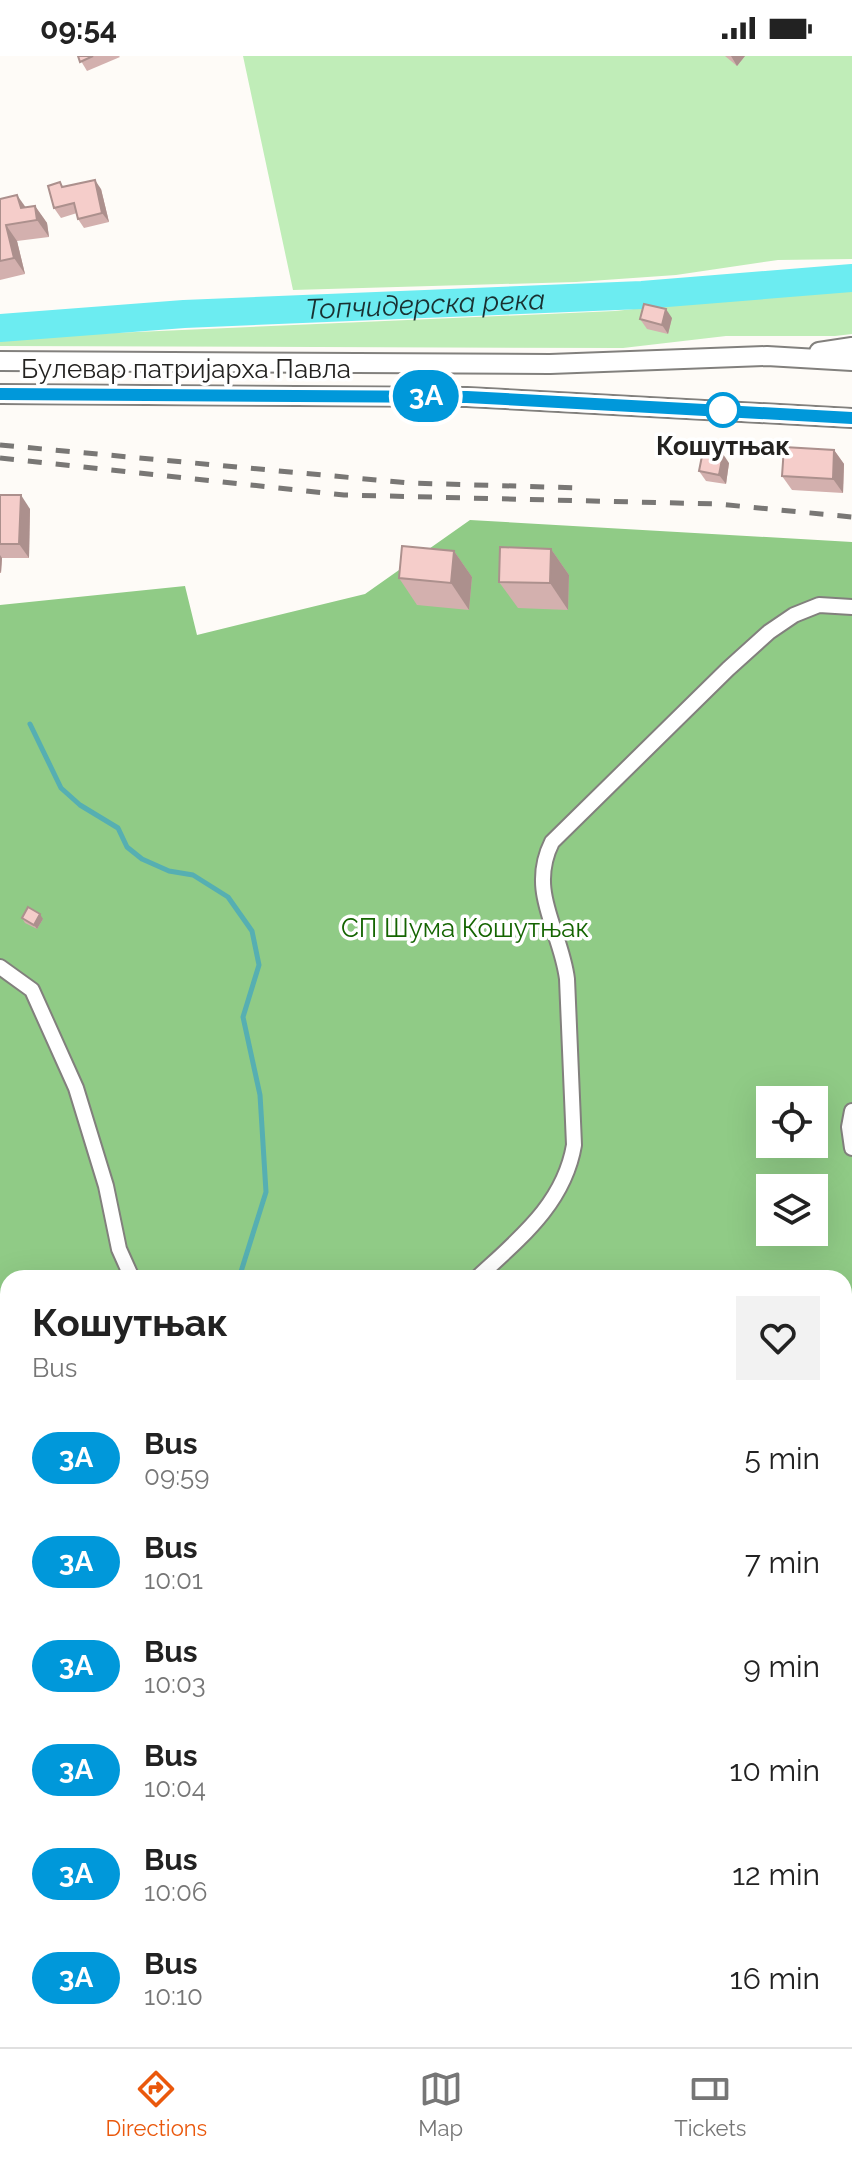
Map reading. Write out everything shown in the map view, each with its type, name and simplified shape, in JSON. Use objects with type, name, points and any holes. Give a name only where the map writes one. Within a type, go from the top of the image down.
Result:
[{"type":"main road","points":[[807,358],[852,347]]},
{"type":"main road","name":"Булевар патријарха Павла","points":[[0,361],[563,364],[729,357],[852,361]]},
{"type":"main road","name":"Булевар патријарха Павла","points":[[0,394],[482,397],[851,417]]},
{"type":"street","points":[[485,1270],[542,1215],[570,1172],[574,1145],[567,979],[562,952],[545,908],[542,882],[543,864],[552,842],[719,676],[769,632],[794,615],[819,605],[852,607]]},
{"type":"street","points":[[0,967],[32,990],[76,1088],[106,1186],[119,1249],[128,1270]]},
{"type":"street","points":[[852,1111],[849,1127],[852,1148]]},
{"type":"green space","points":[[243,56],[852,56],[852,259],[778,260],[676,275],[576,282],[293,290]]},
{"type":"green space","points":[[852,286],[852,334],[835,336],[726,336],[623,348],[0,346],[0,338],[615,311]]},
{"type":"green space","name":"Кошутњак","points":[[470,520],[852,542],[852,1270],[0,1270],[0,605],[185,586],[197,635],[365,594]]},
{"type":"building","points":[[78,56],[93,56],[80,62]]},
{"type":"building","points":[[95,180],[102,213],[78,219],[74,203],[54,208],[48,186],[60,182],[62,187]]},
{"type":"building","points":[[17,195],[21,208],[35,206],[37,220],[6,225],[14,258],[0,261],[0,199]]},
{"type":"building","points":[[644,304],[666,309],[662,325],[640,319]]},
{"type":"building","points":[[784,447],[834,450],[833,479],[782,476]]},
{"type":"building","points":[[703,451],[723,454],[719,475],[699,471]]},
{"type":"building","points":[[0,495],[21,495],[19,544],[0,544]]},
{"type":"building","points":[[402,546],[454,551],[451,583],[399,578]]},
{"type":"building","points":[[500,547],[551,549],[550,583],[499,582]]},
{"type":"building","points":[[28,907],[40,914],[34,925],[22,918]]},
{"type":"waterway","name":"Топчидерска река","points":[[0,328],[184,314],[642,295],[852,278]]},
{"type":"waterway","points":[[30,724],[61,788],[80,805],[118,828],[127,847],[142,859],[169,871],[193,875],[228,897],[252,931],[259,965],[243,1017],[260,1095],[266,1192],[242,1270]]},
{"type":"railway","points":[[0,445],[409,483],[582,488]]},
{"type":"railway","points":[[0,458],[344,495],[718,504],[852,517]]},
{"type":"bus line","name":"3A","points":[[0,394],[467,397],[777,411],[852,418]]},
{"type":"place","name":"Кошутњак","points":[[723,410]]},
{"type":"park label","name":"СП Шума Кошутњак","points":[[465,928]]}]
